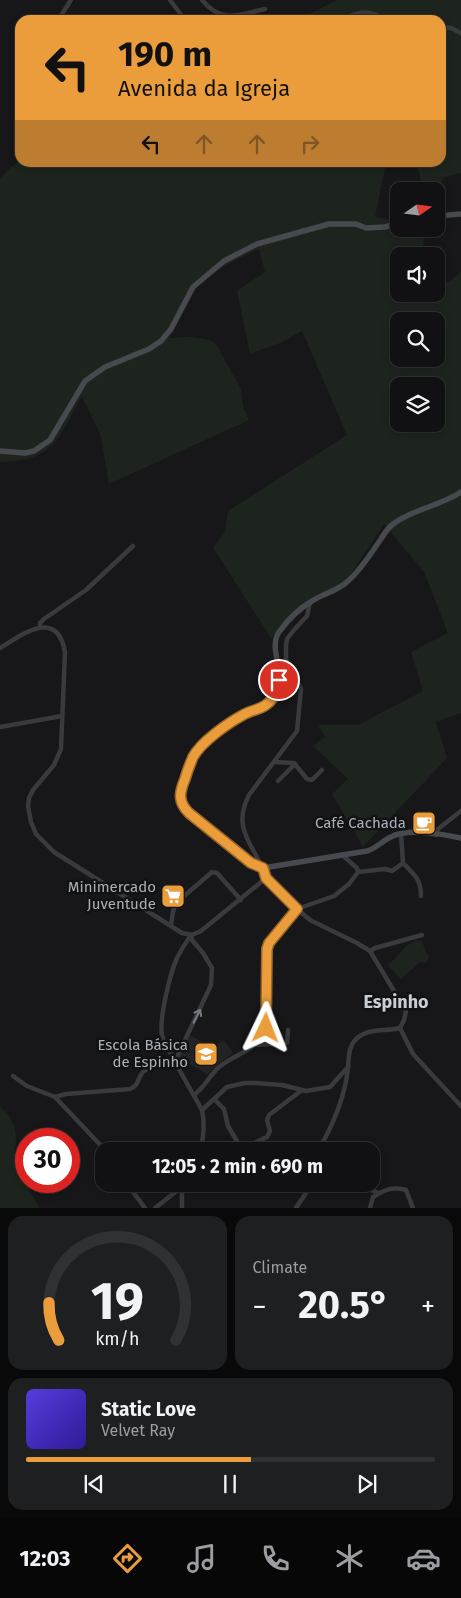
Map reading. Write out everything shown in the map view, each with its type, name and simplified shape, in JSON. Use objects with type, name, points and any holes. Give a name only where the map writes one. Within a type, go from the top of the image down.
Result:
[{"type":"main road","points":[[445,215],[461,214]]},
{"type":"main road","points":[[0,451],[25,453],[41,448],[57,430],[85,381],[105,367],[149,349],[162,341],[171,329],[193,287],[224,261],[257,244],[328,224],[356,224],[366,228],[390,226]]},
{"type":"main road","points":[[461,492],[448,500],[411,514],[391,525],[350,580],[341,588],[310,601],[283,627],[277,634],[275,643],[280,672],[278,688],[273,698],[264,706],[245,713],[234,720],[199,748],[193,757],[181,788],[179,799],[182,806],[189,813],[251,863],[263,868],[374,849],[390,837],[401,833],[461,838]]},
{"type":"street","points":[[61,15],[71,0]]},
{"type":"street","points":[[170,0],[181,15]]},
{"type":"street","points":[[202,0],[217,14],[222,15]]},
{"type":"street","points":[[233,15],[265,9]]},
{"type":"street","points":[[353,15],[368,12],[375,15]]},
{"type":"street","points":[[446,28],[461,32]]},
{"type":"street","points":[[40,627],[40,623],[44,619],[86,590],[134,546]]},
{"type":"street","points":[[310,601],[307,616],[287,639],[286,645],[286,659],[299,683],[301,695],[297,731],[246,801],[242,824],[246,837],[263,868],[266,878],[310,920],[357,943],[370,952],[406,1011],[400,1028]]},
{"type":"street","points":[[0,648],[28,630],[40,627],[51,629],[63,644],[65,652],[61,749],[58,760],[33,790],[28,806],[31,822],[36,834],[54,852],[171,926],[191,935],[201,932],[266,878]]},
{"type":"street","points":[[0,727],[62,716]]},
{"type":"street","points":[[275,762],[295,764],[308,780],[312,780],[322,770]]},
{"type":"street","points":[[278,781],[295,764]]},
{"type":"street","points":[[436,835],[438,830],[461,811]]},
{"type":"street","points":[[401,833],[403,864],[418,878],[421,896]]},
{"type":"street","points":[[342,855],[357,868],[358,872]]},
{"type":"street","points":[[358,872],[386,869],[392,871],[403,864]]},
{"type":"street","points":[[171,926],[176,902],[212,872],[217,873],[241,900]]},
{"type":"street","points":[[194,1095],[218,1068],[256,1045],[262,1039],[266,1028],[267,949],[269,943],[297,909],[334,896],[350,884],[358,872]]},
{"type":"street","points":[[176,1059],[165,1046],[162,1033],[162,1017],[173,969],[177,958],[191,935]]},
{"type":"street","points":[[191,935],[192,940],[212,968],[211,985],[175,1057],[176,1064],[202,1110],[204,1118],[202,1142]]},
{"type":"street","points":[[370,952],[375,948],[422,936]]},
{"type":"street","points":[[323,1142],[336,1116],[345,1089],[349,1050],[356,1040],[366,1033],[382,1029],[387,1031],[400,1028]]},
{"type":"street","points":[[400,1028],[413,1054],[461,1106]]},
{"type":"street","points":[[256,1045],[287,1044],[288,1030]]},
{"type":"street","points":[[55,1097],[66,1094],[130,1088],[137,1085],[142,1073],[147,1069],[176,1059]]},
{"type":"street","points":[[202,1110],[227,1087],[245,1083],[282,1085],[302,1090],[330,1087],[348,1067]]},
{"type":"street","points":[[13,1076],[27,1086],[55,1097],[98,1142]]},
{"type":"street","points":[[214,1099],[224,1109],[228,1126],[238,1143],[248,1146],[268,1137],[270,1131],[266,1120],[269,1115],[302,1090]]},
{"type":"street","points":[[370,1208],[373,1197],[396,1187],[406,1190],[413,1208]]},
{"type":"street","points":[[133,1192],[145,1208]]},
{"type":"street","points":[[155,1208],[175,1192]]},
{"type":"street","points":[[182,1192],[182,1208]]},
{"type":"street","points":[[296,1208],[307,1192]]},
{"type":"shaded area","points":[[337,0],[461,0],[461,173],[445,177],[441,182],[421,182],[418,167],[446,167],[446,15],[307,15]]},
{"type":"shaded area","points":[[15,164],[15,167],[385,167],[375,217],[390,220],[390,238],[424,238],[423,247],[390,247],[390,302],[445,302],[445,284],[461,272],[461,713],[436,722],[447,758],[363,847],[332,794],[348,779],[313,746],[325,737],[318,725],[358,725],[423,691],[411,652],[448,633],[424,572],[384,524],[349,577],[338,586],[310,598],[271,638],[213,548],[225,532],[228,511],[347,435],[302,331],[280,343],[250,354],[237,291],[265,272],[259,249],[220,269],[197,287],[168,338],[191,337],[213,342],[219,349],[241,389],[243,406],[249,420],[109,484],[101,436],[82,396],[60,435],[44,452],[18,461],[0,462],[0,179],[12,166]]},
{"type":"shaded area","points":[[416,940],[421,941],[429,956],[428,960],[425,963],[420,962],[401,979],[388,966],[406,946]]},
{"type":"shaded area","name":"Escola Básica de Espinho","points":[[190,1035],[213,1048],[222,1041],[226,1043],[233,1053],[207,1074],[179,1058]]},
{"type":"shaded area","points":[[0,1107],[9,1117],[15,1131],[15,1193],[31,1193],[39,1208],[0,1208]]},
{"type":"place","name":"Café Cachada","points":[[424,823]]},
{"type":"place","name":"Minimercado Juventude","points":[[173,896]]},
{"type":"place","name":"Escola Básica de Espinho","points":[[206,1054]]},
{"type":"district","name":"Espinho","points":[[396,1002]]},
{"type":"route","points":[[266,1028],[267,949],[269,943],[297,909],[266,878],[263,868],[251,863],[189,813],[182,806],[179,799],[181,788],[193,757],[199,748],[245,713],[269,703],[276,694],[279,680]]}]
